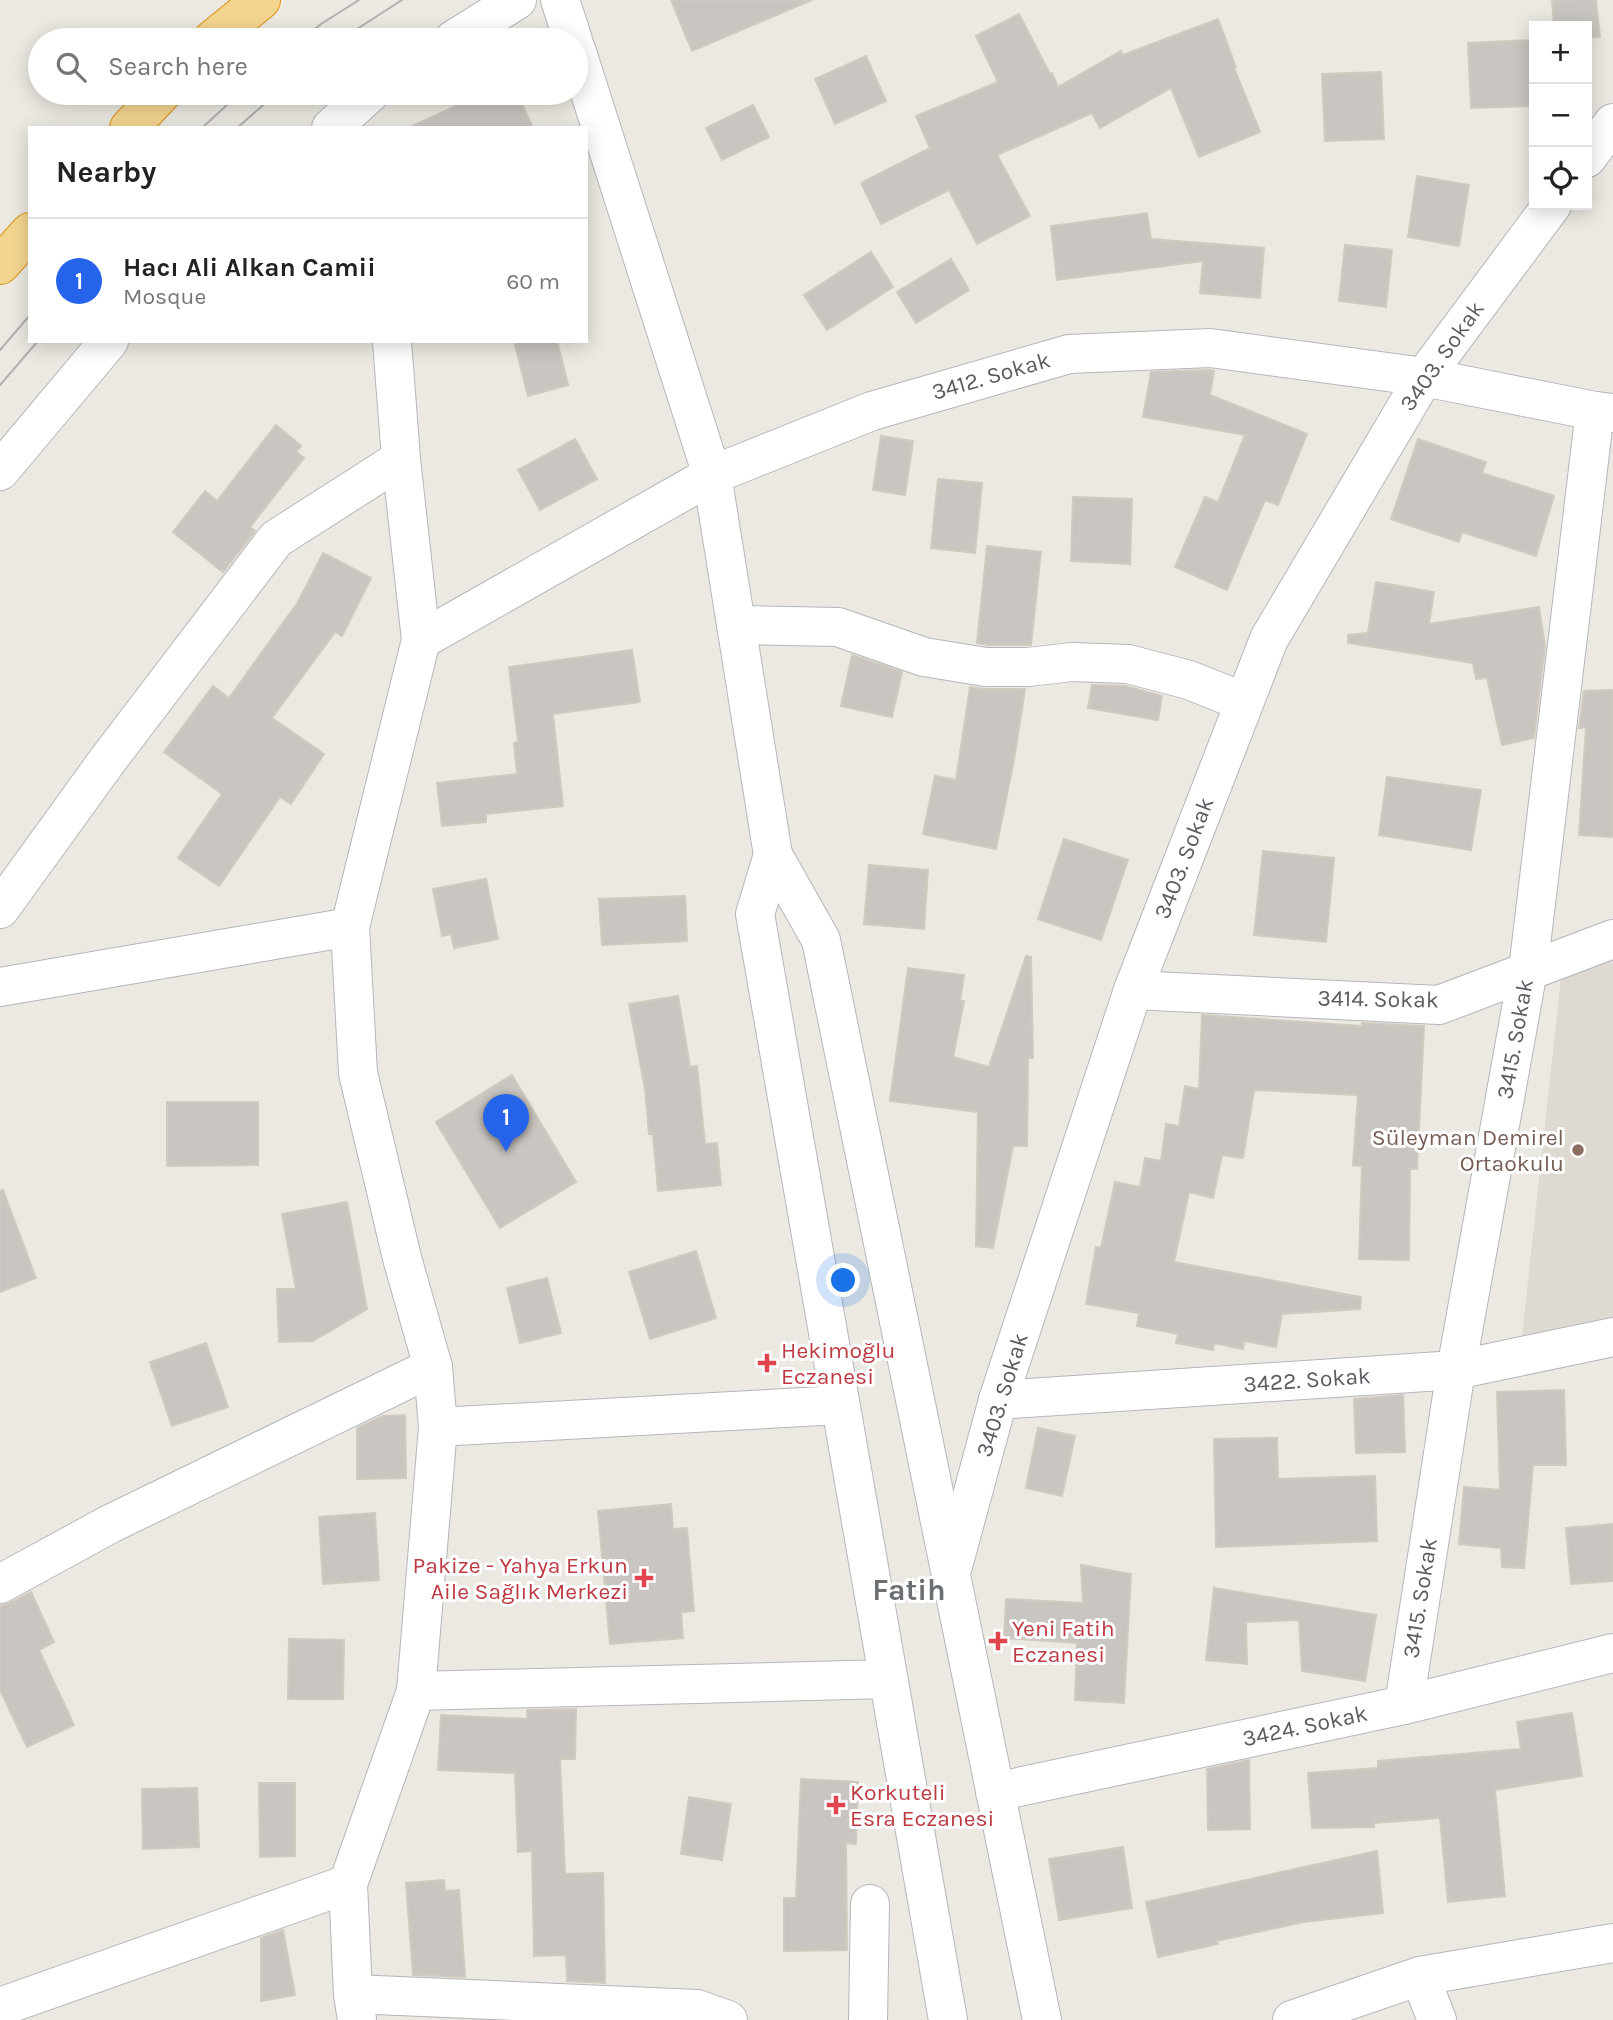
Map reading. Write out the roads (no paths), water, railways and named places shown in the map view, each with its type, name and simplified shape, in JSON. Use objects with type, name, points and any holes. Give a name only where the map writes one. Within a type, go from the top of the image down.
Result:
[{"type":"highway","points":[[227,28],[261,0]]},
{"type":"highway","points":[[130,126],[150,105]]},
{"type":"highway","points":[[0,265],[28,234]]},
{"type":"street","points":[[472,28],[517,0]]},
{"type":"street","points":[[560,0],[569,28]]},
{"type":"street","points":[[588,87],[712,475],[773,855],[821,940],[1042,2020]]},
{"type":"street","points":[[333,126],[358,105]]},
{"type":"street","points":[[373,105],[375,126]]},
{"type":"street","points":[[1592,151],[1613,123]]},
{"type":"street","name":"3403. Sokak","points":[[951,1575],[998,1400],[1133,990],[1269,639],[1424,377],[1548,210]]},
{"type":"street","points":[[0,471],[107,343]]},
{"type":"street","points":[[392,343],[401,459],[421,640],[350,927],[358,1073],[402,1258],[433,1367],[439,1427],[415,1691],[348,1884],[355,2007],[697,2009],[728,2020]]},
{"type":"street","name":"3412. Sokak","points":[[421,640],[712,475],[872,411],[1069,354],[1210,348],[1424,377],[1604,412]]},
{"type":"street","name":"3415. Sokak","points":[[1404,1705],[1456,1370],[1528,970],[1604,412]]},
{"type":"street","points":[[0,909],[107,761],[276,539],[401,459]]},
{"type":"street","points":[[736,625],[838,627],[924,657],[986,667],[1028,667],[1072,662],[1128,664],[1189,680],[1244,702]]},
{"type":"street","points":[[773,855],[755,914],[948,2020]]},
{"type":"street","points":[[0,987],[350,927]]},
{"type":"street","name":"3414. Sokak","points":[[1133,990],[1439,1004],[1613,939]]},
{"type":"street","name":"3422. Sokak","points":[[998,1400],[1456,1370],[1613,1337]]},
{"type":"street","points":[[0,1584],[110,1524],[433,1367]]},
{"type":"street","points":[[439,1427],[840,1405]]},
{"type":"street","name":"3424. Sokak","points":[[995,1792],[1404,1705],[1613,1653]]},
{"type":"street","points":[[415,1691],[888,1679]]},
{"type":"street","points":[[0,2007],[348,1884]]},
{"type":"street","points":[[868,2020],[870,1903]]},
{"type":"street","points":[[1292,2020],[1420,1976],[1613,1943]]},
{"type":"street","points":[[1420,1976],[1437,2020]]},
{"type":"tram line","points":[[316,28],[359,0]]},
{"type":"tram line","points":[[359,28],[402,0]]},
{"type":"tram line","points":[[204,126],[227,105]]},
{"type":"tram line","points":[[239,126],[263,105]]},
{"type":"tram line","points":[[0,350],[28,317]]},
{"type":"tram line","points":[[0,385],[36,343]]},
{"type":"place","name":"Süleyman Demirel Ortaokulu","points":[[1578,1150]]},
{"type":"place","name":"Hacı Ali Alkan Camii","points":[[506,1152]]},
{"type":"place","name":"Hekimoğlu Eczanesi","points":[[767,1363]]},
{"type":"place","name":"Pakize - Yahya Erkun Aile Sağlık Merkezi","points":[[644,1578]]},
{"type":"place","name":"Yeni Fatih Eczanesi","points":[[998,1641]]},
{"type":"place","name":"Korkuteli Esra Eczanesi","points":[[836,1805]]},
{"type":"district","name":"Fatih","points":[[909,1590]]}]
